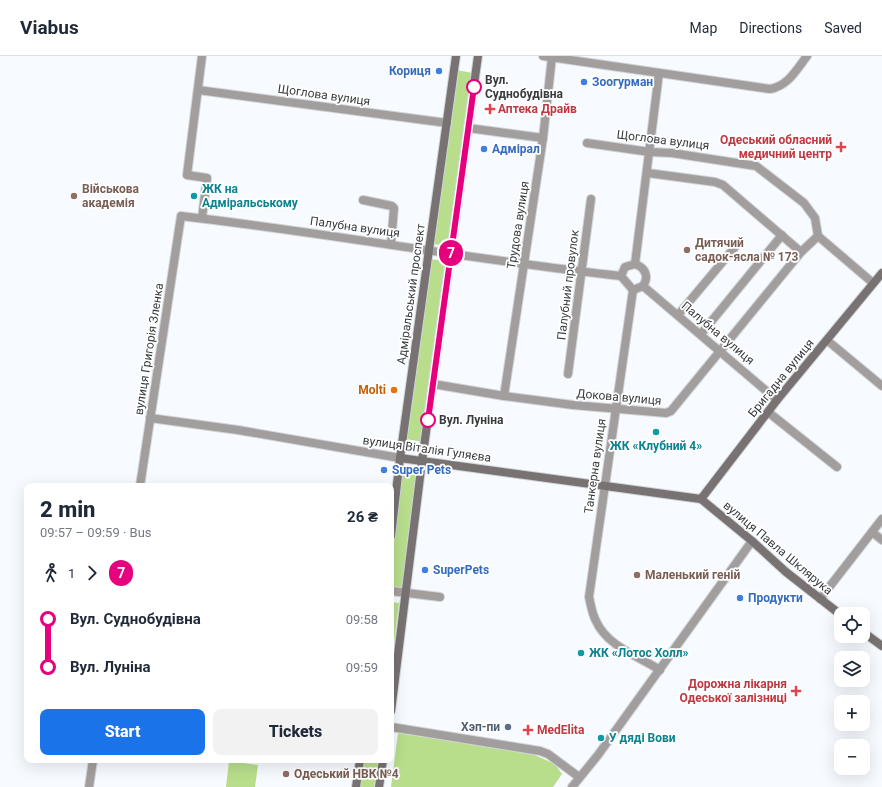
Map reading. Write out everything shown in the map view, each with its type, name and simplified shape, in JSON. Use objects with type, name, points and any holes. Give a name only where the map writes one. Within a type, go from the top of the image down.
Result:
[{"type":"main road","name":"Адміральський проспект","points":[[394,510],[456,56]]},
{"type":"main road","points":[[394,687],[422,461],[478,56]]},
{"type":"main road","name":"Бригадна вулиця","points":[[701,499],[768,412],[828,341],[882,273]]},
{"type":"main road","name":"вулиця Віталія Гуляєва","points":[[400,458],[701,499]]},
{"type":"main road","name":"вулиця Павла Шклярука","points":[[701,499],[752,541],[786,572],[834,610]]},
{"type":"main road","points":[[870,637],[882,646]]},
{"type":"main road","points":[[356,787],[360,763]]},
{"type":"main road","points":[[379,787],[383,763]]},
{"type":"street","points":[[202,56],[187,175],[207,178],[202,218]]},
{"type":"street","points":[[548,56],[770,89],[778,88],[786,82],[807,56]]},
{"type":"street","name":"Трудова вулиця","points":[[504,396],[543,138],[548,56]]},
{"type":"street","points":[[635,264],[648,173],[659,73]]},
{"type":"street","name":"Щоглова вулиця","points":[[198,90],[447,123]]},
{"type":"street","points":[[468,128],[543,138]]},
{"type":"street","name":"Щоглова вулиця","points":[[588,143],[650,152],[672,152],[756,166],[804,203],[815,218],[818,236]]},
{"type":"street","points":[[648,173],[715,182],[723,185],[801,252]]},
{"type":"street","name":"Палубний провулок","points":[[568,374],[591,199]]},
{"type":"street","points":[[363,200],[392,206],[394,208],[391,244]]},
{"type":"street","name":"Палубна вулиця","points":[[181,216],[391,244],[582,272],[621,276]]},
{"type":"street","name":"вулиця Григорія Зленка","points":[[140,483],[181,216]]},
{"type":"street","points":[[701,334],[782,235]]},
{"type":"street","points":[[818,236],[873,284]]},
{"type":"street","name":"Докова вулиця","points":[[433,384],[504,396],[666,413],[671,411],[721,352],[801,252],[818,236]]},
{"type":"street","points":[[678,315],[735,247]]},
{"type":"street","points":[[635,264],[644,270],[646,276],[643,286],[638,290],[633,290],[621,276],[625,267],[635,264]]},
{"type":"street","name":"Палубна вулиця","points":[[643,286],[778,400]]},
{"type":"street","name":"Танкерна вулиця","points":[[633,290],[589,597],[596,622],[606,635],[614,643],[660,670]]},
{"type":"street","points":[[828,341],[882,386]]},
{"type":"street","points":[[768,412],[837,467]]},
{"type":"street","name":"вулиця Віталія Гуляєва","points":[[150,418],[238,430],[400,458]]},
{"type":"street","points":[[820,599],[882,518]]},
{"type":"street","points":[[872,532],[882,540]]},
{"type":"street","points":[[572,787],[578,777],[598,755],[752,541]]},
{"type":"street","points":[[394,591],[440,597]]},
{"type":"street","points":[[394,727],[540,751],[548,754],[578,777]]},
{"type":"street","points":[[89,787],[93,763]]},
{"type":"green space","points":[[456,70],[473,73],[449,246],[432,244]]},
{"type":"green space","points":[[430,259],[447,261],[423,442],[406,439]]},
{"type":"green space","points":[[401,472],[417,475],[402,588],[394,587],[394,521]]},
{"type":"green space","points":[[394,602],[399,603],[394,642]]},
{"type":"green space","points":[[398,733],[530,753],[555,764],[562,774],[553,787],[391,787]]},
{"type":"green space","points":[[229,763],[258,765],[255,787],[226,787]]},
{"type":"green space","points":[[361,763],[378,763],[374,787],[358,787]]},
{"type":"bus line","name":"7","points":[[428,420],[474,87]]},
{"type":"place","name":"Кориця","points":[[439,71]]},
{"type":"place","name":"Зоогурман","points":[[584,82]]},
{"type":"place","name":"Вул. Суднобудівна","points":[[474,87]]},
{"type":"place","name":"Аптека Драйв","points":[[490,109]]},
{"type":"place","name":"Одеський обласний медичний центр","points":[[841,147]]},
{"type":"place","name":"Адмірал","points":[[484,149]]},
{"type":"place","name":"Військова академія","points":[[74,196]]},
{"type":"place","name":"ЖК на Адміральському","points":[[194,196]]},
{"type":"place","name":"Дитячий садок-ясла № 173","points":[[687,250]]},
{"type":"place","name":"Molti","points":[[394,390]]},
{"type":"place","name":"Вул. Луніна","points":[[428,420]]},
{"type":"place","name":"ЖК «Клубний 4»","points":[[656,432]]},
{"type":"place","name":"Super Pets","points":[[384,470]]},
{"type":"place","name":"SuperPets","points":[[425,570]]},
{"type":"place","name":"Маленький геній","points":[[637,575]]},
{"type":"place","name":"Продукти","points":[[740,598]]},
{"type":"place","name":"ЖК «Лотос Холл»","points":[[581,653]]},
{"type":"place","name":"Дорожна лікарня Одеської залізниці","points":[[796,691]]},
{"type":"place","name":"Хэп-пи","points":[[508,727]]},
{"type":"place","name":"MedElita","points":[[528,730]]},
{"type":"place","name":"У дяді Вови","points":[[601,738]]},
{"type":"place","name":"Одеський НВК №4","points":[[286,774]]}]
